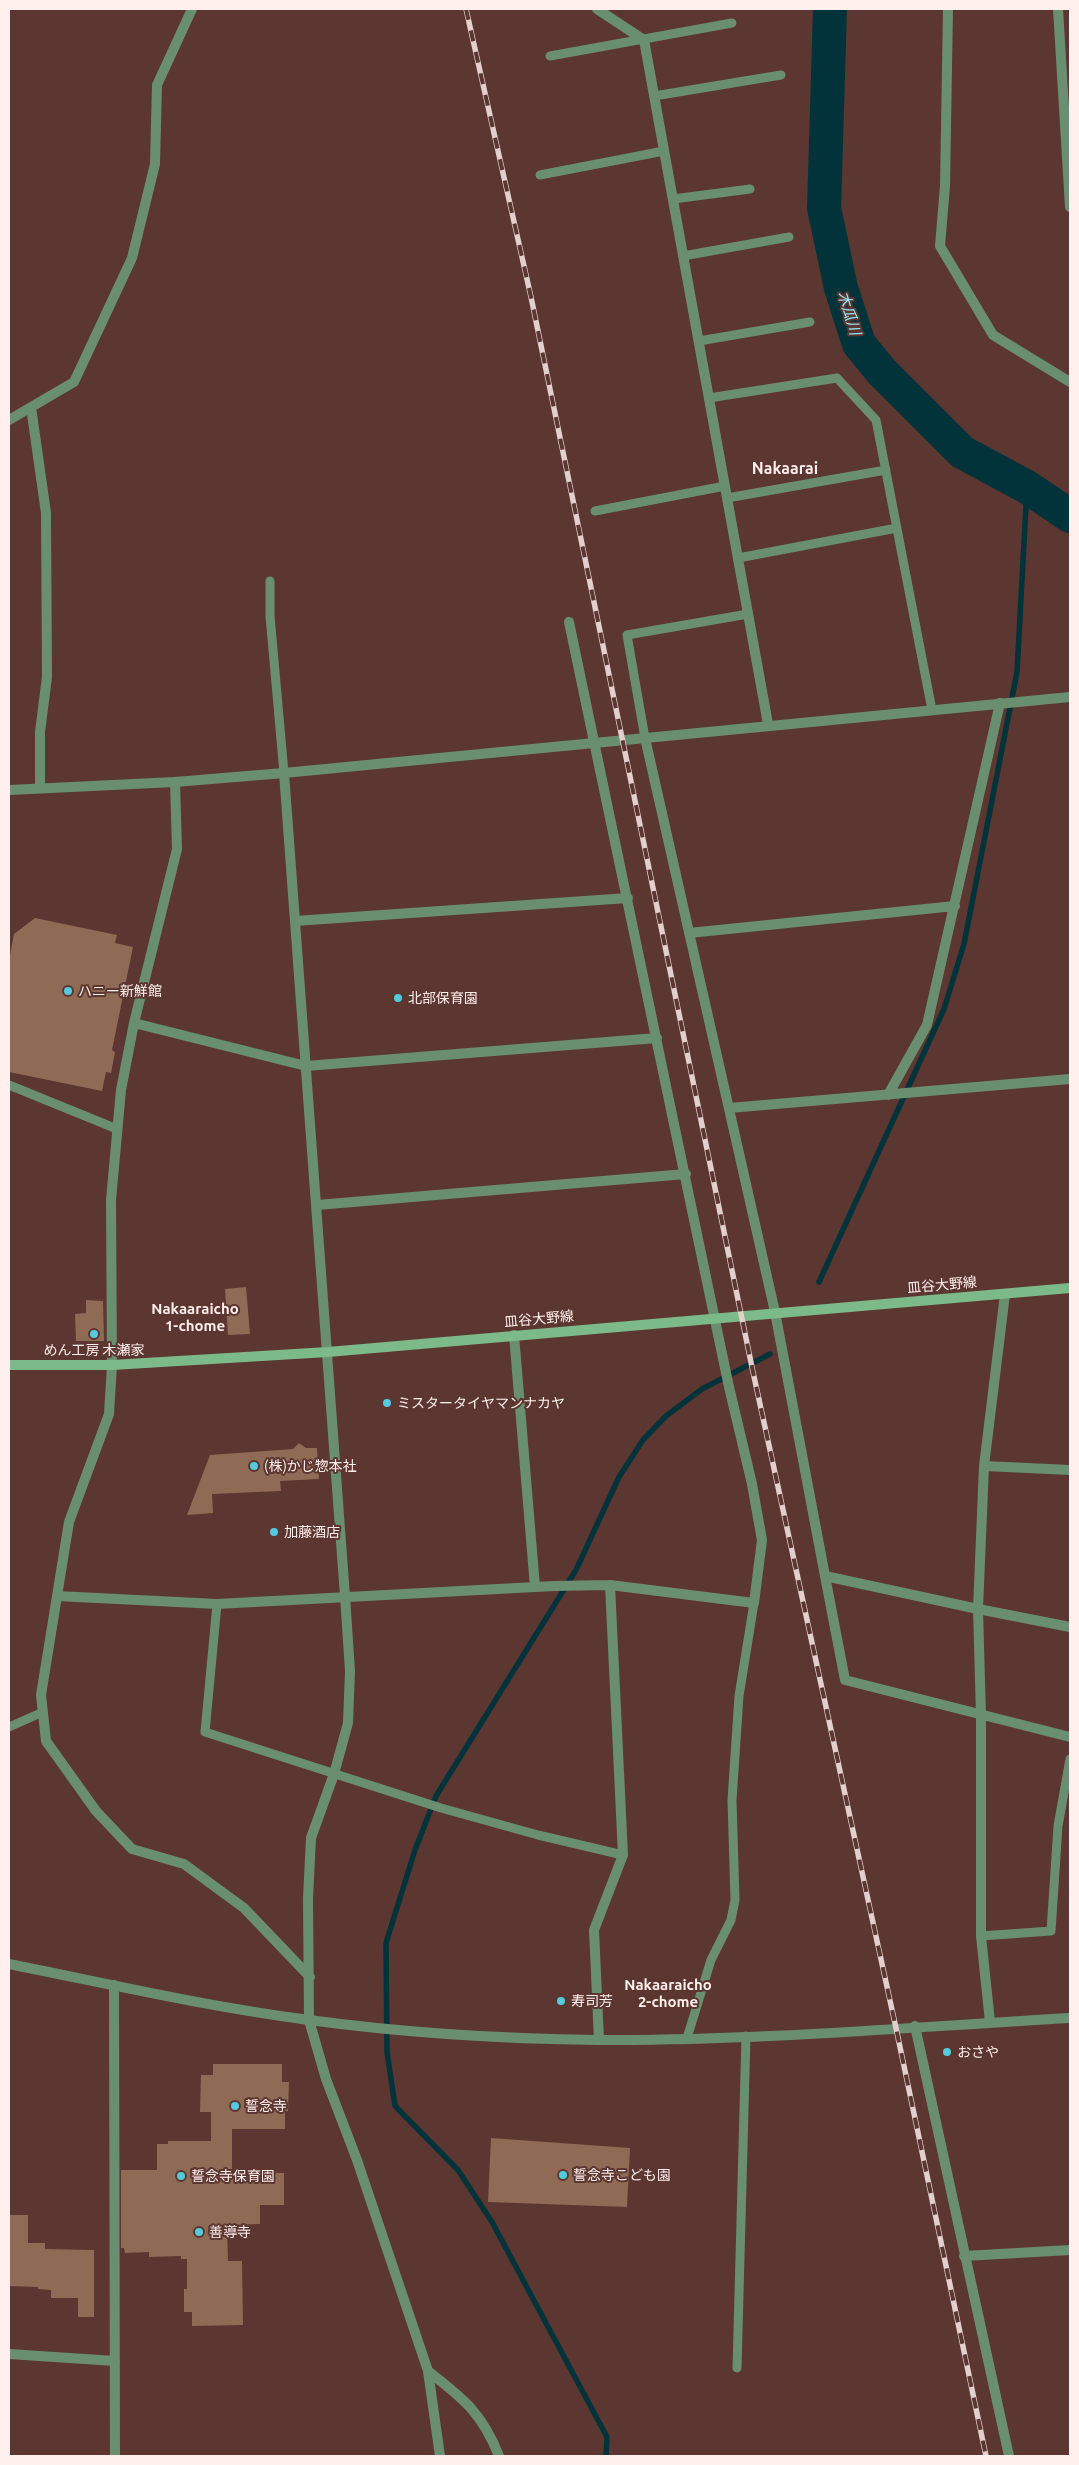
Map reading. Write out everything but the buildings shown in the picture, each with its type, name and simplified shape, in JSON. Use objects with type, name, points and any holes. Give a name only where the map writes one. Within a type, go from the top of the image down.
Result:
[{"type":"main road","name":"皿谷大野線","points":[[9,1365],[112,1365],[328,1352],[1070,1288]]},
{"type":"street","points":[[9,420],[74,382],[132,258],[155,164],[157,85],[192,9]]},
{"type":"street","points":[[597,9],[644,40],[768,724]]},
{"type":"street","points":[[948,9],[945,186],[940,246],[993,335],[1070,382]]},
{"type":"street","points":[[1058,9],[1070,207]]},
{"type":"street","points":[[31,407],[46,513],[47,677],[40,732],[40,788]]},
{"type":"street","points":[[57,1596],[217,1604],[345,1596],[610,1585],[754,1603],[762,1540],[752,1484],[729,1387],[596,743],[569,622]]},
{"type":"street","points":[[9,790],[175,782],[284,773],[596,743],[768,724],[1070,697]]},
{"type":"street","points":[[888,1095],[927,1025],[1000,703]]},
{"type":"street","points":[[645,738],[775,1312],[845,1680],[1070,1737]]},
{"type":"street","points":[[284,773],[350,1671],[348,1723],[334,1774],[311,1838],[308,1898],[309,2020],[326,2079],[357,2160],[428,2372],[440,2456]]},
{"type":"street","points":[[175,782],[177,849],[134,1023],[121,1090],[111,1200],[112,1365],[109,1414],[69,1522],[41,1695],[46,1742],[96,1811],[132,1849],[184,1864],[244,1908],[310,1977]]},
{"type":"street","points":[[295,921],[628,898]]},
{"type":"street","points":[[689,933],[955,906]]},
{"type":"street","points":[[134,1023],[306,1066],[657,1038]]},
{"type":"street","points":[[728,1108],[1070,1079]]},
{"type":"street","points":[[317,1205],[686,1174]]},
{"type":"street","points":[[990,2022],[982,1936],[982,1716],[978,1609],[984,1466],[1005,1294]]},
{"type":"street","points":[[514,1335],[535,1587]]},
{"type":"street","points":[[984,1466],[1070,1470]]},
{"type":"street","points":[[825,1576],[1070,1627]]},
{"type":"street","points":[[598,2040],[594,1930],[623,1855],[610,1585]]},
{"type":"street","points":[[9,1964],[160,1995],[309,2020],[400,2029],[598,2040],[746,2036],[1070,2018]]},
{"type":"street","points":[[114,1985],[115,2456]]},
{"type":"street","points":[[915,2026],[1008,2456]]},
{"type":"street","points":[[964,2256],[1070,2250]]},
{"type":"street","points":[[9,2354],[115,2361]]},
{"type":"street","points":[[428,2372],[466,2401],[490,2435],[499,2456]]},
{"type":"lane","points":[[550,56],[732,23]]},
{"type":"lane","points":[[654,96],[781,75]]},
{"type":"lane","points":[[540,175],[664,151]]},
{"type":"lane","points":[[673,199],[750,189]]},
{"type":"lane","points":[[683,256],[789,237]]},
{"type":"lane","points":[[699,341],[810,322]]},
{"type":"lane","points":[[709,398],[837,378],[876,420],[932,710]]},
{"type":"lane","points":[[727,498],[886,470]]},
{"type":"lane","points":[[594,511],[725,486]]},
{"type":"lane","points":[[738,558],[897,528]]},
{"type":"lane","points":[[270,581],[270,616],[284,773]]},
{"type":"lane","points":[[645,738],[628,635],[748,614]]},
{"type":"lane","points":[[9,1086],[117,1130]]},
{"type":"lane","points":[[686,2038],[711,1960],[730,1920],[735,1900],[732,1800],[739,1696],[754,1603]]},
{"type":"lane","points":[[217,1604],[205,1732],[441,1808],[538,1835],[623,1855]]},
{"type":"lane","points":[[9,1727],[43,1712]]},
{"type":"lane","points":[[982,1936],[1051,1931],[1058,1826],[1070,1759]]},
{"type":"lane","points":[[737,2368],[746,2036]]},
{"type":"waterway","name":"木瓜川","points":[[830,9],[824,208],[841,288],[859,344],[882,372],[962,452],[1027,487],[1070,516]]},
{"type":"waterway","points":[[819,1282],[944,1009],[964,944],[1017,672],[1027,487]]},
{"type":"waterway","points":[[606,2456],[607,2437],[492,2222],[458,2170],[395,2106],[387,2052],[386,1943],[415,1850],[436,1796],[576,1570],[619,1477],[643,1440],[666,1416],[702,1389],[770,1354]]},
{"type":"railway","points":[[466,9],[531,297],[753,1372],[896,2028],[986,2456]]},
{"type":"place","name":"ハニー新鮮館","points":[[68,991]]},
{"type":"place","name":"北部保育園","points":[[398,998]]},
{"type":"place","name":"めん工房 木瀬家","points":[[94,1334]]},
{"type":"place","name":"ミスタータイヤマンナカヤ","points":[[387,1403]]},
{"type":"place","name":"(株)かじ惣本社","points":[[254,1466]]},
{"type":"place","name":"加藤酒店","points":[[274,1532]]},
{"type":"place","name":"寿司芳","points":[[561,2001]]},
{"type":"place","name":"おさや","points":[[947,2052]]},
{"type":"place","name":"誓念寺","points":[[235,2106]]},
{"type":"place","name":"誓念寺こども園","points":[[563,2175]]},
{"type":"place","name":"誓念寺保育園","points":[[181,2176]]},
{"type":"place","name":"善導寺","points":[[199,2232]]},
{"type":"district","name":"Nakaarai","points":[[785,469]]},
{"type":"district","name":"Nakaaraicho 1-chome","points":[[195,1318]]},
{"type":"district","name":"Nakaaraicho 2-chome","points":[[668,1994]]}]
